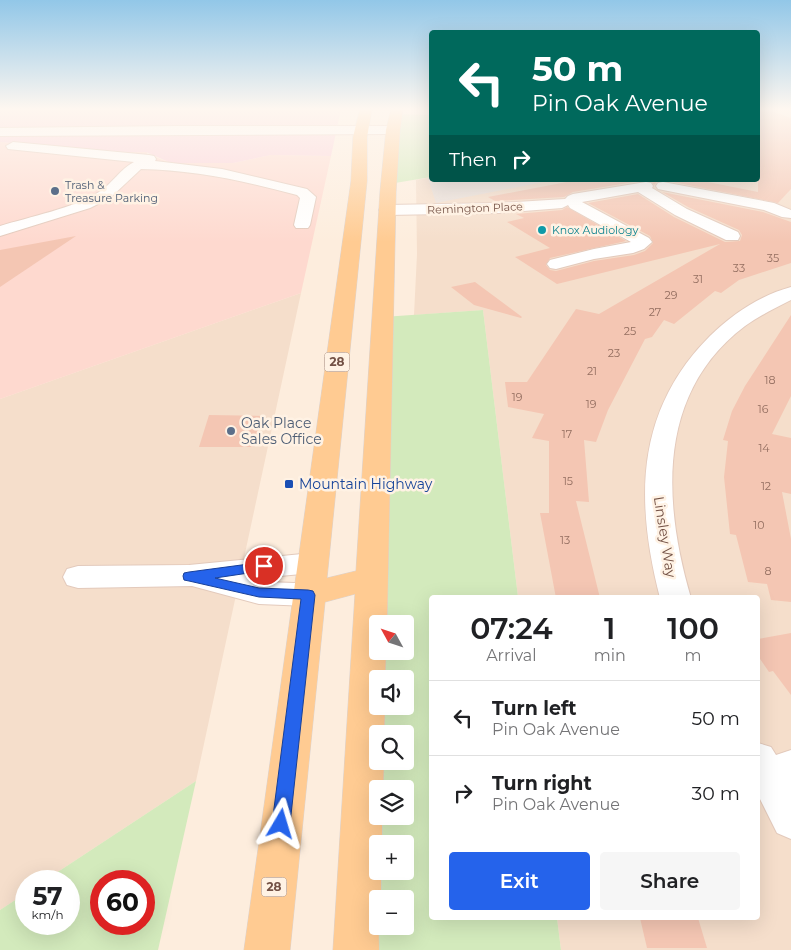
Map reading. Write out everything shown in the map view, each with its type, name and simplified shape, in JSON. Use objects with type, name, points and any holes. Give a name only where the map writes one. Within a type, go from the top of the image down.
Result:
[{"type":"main road","name":"28","points":[[267,950],[358,181],[359,153]]},
{"type":"main road","points":[[356,950],[370,579],[392,153]]},
{"type":"main road","points":[[310,579],[370,579]]},
{"type":"street","points":[[108,153],[155,157],[302,192],[308,198],[302,225]]},
{"type":"street","points":[[0,231],[105,195],[131,169],[155,157],[158,153]]},
{"type":"street","name":"Remington Place","points":[[388,210],[499,208],[571,202],[654,183],[768,206],[788,214]]},
{"type":"street","points":[[643,186],[676,209],[732,236]]},
{"type":"street","points":[[556,264],[615,251],[643,242],[571,202]]},
{"type":"street","name":"Linsley Way","points":[[675,595],[664,551],[658,513],[657,471],[662,438],[672,407],[685,380],[704,354],[729,329],[758,309],[791,293]]},
{"type":"street","points":[[78,577],[189,576],[259,593],[310,579]]},
{"type":"street","points":[[772,767],[791,820]]},
{"type":"shaded area","points":[[0,153],[147,153],[171,163],[233,163],[271,155],[331,156],[301,293],[0,399]]},
{"type":"shaded area","points":[[149,153],[332,153],[331,156],[271,155],[233,163],[171,163]]},
{"type":"shaded area","points":[[760,153],[791,153],[791,950],[561,950],[557,920],[760,920],[760,595],[518,595],[483,310],[414,315],[417,254],[416,180],[429,177],[429,182],[760,182]]},
{"type":"shaded area","points":[[429,182],[544,182],[436,203]]},
{"type":"shaded area","points":[[301,293],[196,781],[61,870],[15,870],[15,900],[0,910],[0,399]]},
{"type":"green space","points":[[392,153],[429,153],[429,177],[389,184]]},
{"type":"green space","points":[[483,310],[518,595],[429,595],[429,920],[557,920],[561,950],[356,950],[369,645],[369,660],[414,660],[414,615],[370,615],[383,317]]},
{"type":"green space","points":[[196,781],[158,950],[0,950],[0,910],[15,900],[15,935],[80,935],[80,870],[61,870]]},
{"type":"building","points":[[760,153],[791,153],[791,189],[778,203],[673,182],[708,182],[758,192]]},
{"type":"building","points":[[567,182],[634,182],[573,192],[564,197],[495,201],[488,197]]},
{"type":"building","points":[[662,192],[763,212],[791,222],[791,263],[739,280],[721,293],[715,291],[674,324],[664,320],[652,337],[645,339],[608,410],[596,442],[584,440],[589,502],[576,501],[599,595],[555,595],[540,513],[549,513],[549,441],[532,438],[544,414],[508,407],[505,382],[527,382],[576,309],[599,314],[720,244],[557,284],[515,257],[550,248],[507,222],[524,218],[516,214],[562,210],[567,207],[626,241],[550,258],[546,265],[550,270],[556,271],[645,251],[653,243],[650,236],[588,203],[638,194],[674,217],[725,242],[740,241],[742,235],[739,230],[688,207]]},
{"type":"building","points":[[76,236],[0,287],[0,250]]},
{"type":"building","points":[[475,282],[522,317],[474,305],[451,287]]},
{"type":"building","points":[[791,315],[791,396],[772,434],[791,438],[791,494],[782,492],[791,539],[791,602],[771,600],[767,584],[748,582],[736,535],[730,534],[724,477],[728,441],[723,440],[732,411],[745,386]]},
{"type":"building","name":"Oak Place Sales Office","points":[[209,415],[263,416],[255,447],[199,447]]},
{"type":"building","points":[[791,633],[791,695],[773,671],[769,672],[760,659],[760,639]]},
{"type":"building","points":[[640,920],[699,920],[707,948],[647,948]]},
{"type":"place","name":"Trash & Treasure Parking","points":[[55,191]]},
{"type":"place","name":"Knox Audiology","points":[[542,230]]},
{"type":"place","name":"Oak Place Sales Office","points":[[231,431]]},
{"type":"place","name":"Mountain Highway","points":[[289,484]]},
{"type":"route","points":[[264,566],[189,576],[259,593],[308,595],[281,824]]}]
